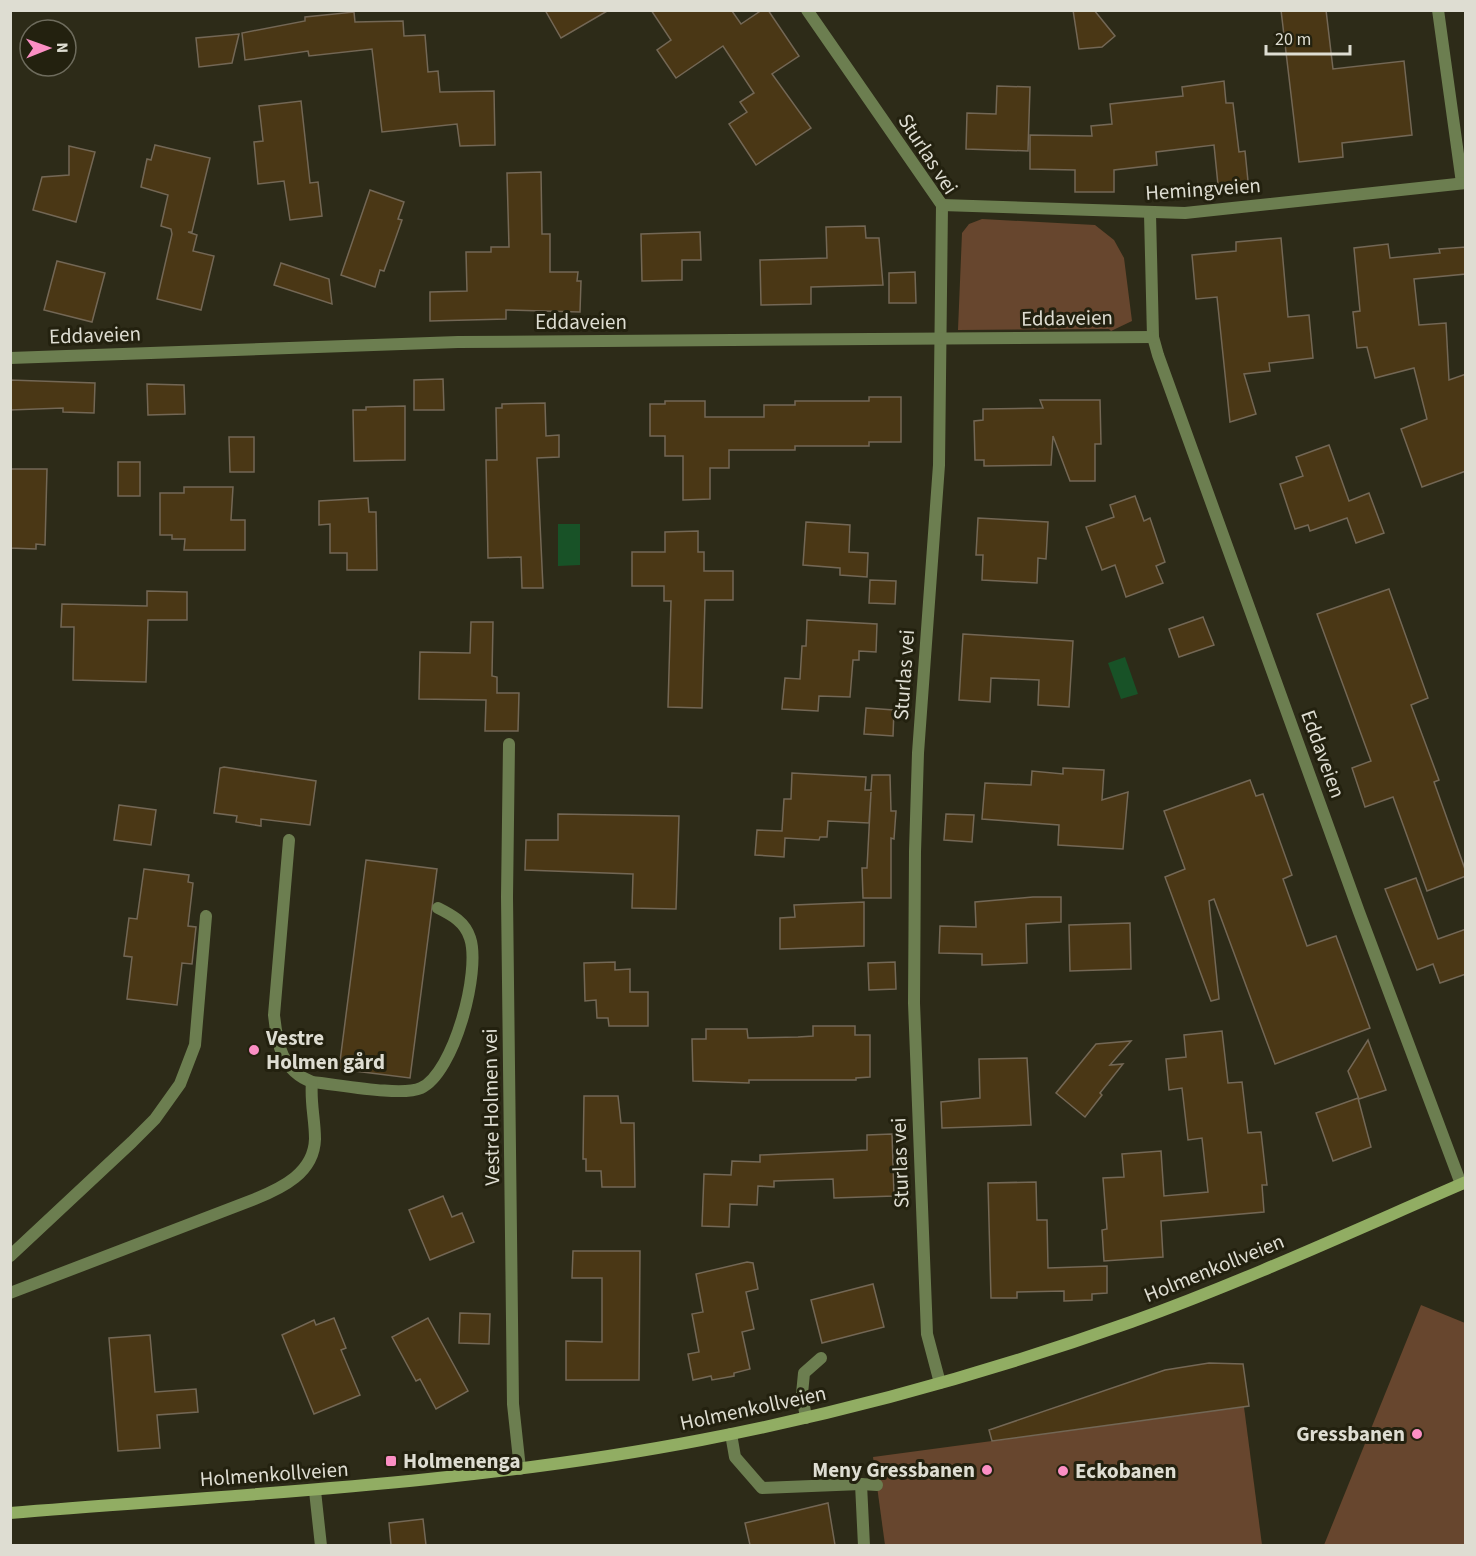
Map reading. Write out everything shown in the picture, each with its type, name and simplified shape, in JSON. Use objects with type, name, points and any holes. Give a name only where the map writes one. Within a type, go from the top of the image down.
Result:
[{"type":"main road","name":"Holmenkollveien","points":[[10,1514],[315,1491],[520,1470],[731,1434],[806,1418],[939,1383],[1038,1353],[1178,1304],[1329,1242],[1463,1183]]},
{"type":"street","name":"Sturlas vei","points":[[807,10],[942,205],[939,465],[918,753],[914,980],[927,1334],[939,1383]]},
{"type":"street","points":[[1438,10],[1464,183]]},
{"type":"street","name":"Hemingveien","points":[[942,205],[1150,214],[1185,213],[1464,183]]},
{"type":"street","name":"Eddaveien","points":[[1150,214],[1153,337],[1344,871],[1463,1183]]},
{"type":"street","name":"Eddaveien","points":[[10,358],[458,342],[1153,337]]},
{"type":"street","name":"Vestre Holmen vei","points":[[509,744],[507,897],[513,1404],[520,1470]]},
{"type":"street","points":[[289,840],[274,1015],[285,1061],[291,1071],[312,1082],[411,1090],[421,1088],[438,1073],[462,1020],[474,966],[470,936],[464,925],[438,908]]},
{"type":"street","points":[[10,1256],[132,1142],[154,1119],[180,1084],[195,1045],[206,916]]},
{"type":"street","points":[[10,1293],[255,1199],[288,1184],[307,1164],[315,1141],[310,1102],[312,1082]]},
{"type":"street","points":[[806,1418],[802,1394],[804,1373],[821,1358]]},
{"type":"street","points":[[731,1434],[735,1457],[762,1488],[876,1485]]},
{"type":"street","points":[[861,1484],[864,1545]]},
{"type":"street","points":[[315,1491],[321,1545]]},
{"type":"shaded area","points":[[982,219],[1095,225],[1114,240],[1124,258],[1132,321],[1111,331],[1109,329],[958,330],[962,233],[969,224]]},
{"type":"shaded area","points":[[558,524],[580,524],[580,565],[558,566]]},
{"type":"shaded area","points":[[1125,657],[1138,694],[1121,699],[1108,663]]},
{"type":"shaded area","name":"Gressbanen","points":[[1421,1305],[1465,1323],[1465,1545],[1324,1545]]},
{"type":"shaded area","name":"Eckobanen","points":[[1244,1407],[1262,1545],[885,1545],[873,1457]]},
{"type":"building","points":[[545,10],[609,10],[561,38]]},
{"type":"building","points":[[651,10],[732,11],[741,24],[762,10],[768,10],[799,56],[772,74],[811,128],[756,165],[729,124],[747,112],[740,102],[754,93],[723,46],[676,78],[657,50],[671,40]]},
{"type":"building","points":[[1073,10],[1094,10],[1115,36],[1102,47],[1079,49]]},
{"type":"building","points":[[1281,10],[1326,10],[1333,69],[1404,61],[1412,135],[1342,143],[1343,157],[1299,162]]},
{"type":"building","points":[[354,12],[355,22],[403,21],[404,36],[425,35],[428,72],[438,71],[440,92],[494,91],[495,145],[460,146],[457,124],[382,132],[372,49],[309,56],[308,51],[245,60],[242,33],[305,21],[305,17]]},
{"type":"building","points":[[239,34],[232,63],[199,67],[196,38]]},
{"type":"building","points":[[1224,81],[1226,103],[1233,103],[1239,152],[1245,151],[1248,181],[1218,185],[1214,145],[1156,152],[1157,165],[1114,170],[1114,192],[1075,192],[1075,170],[1030,169],[1030,135],[1092,136],[1091,126],[1112,124],[1110,104],[1183,96],[1182,87]]},
{"type":"building","points":[[997,86],[1030,87],[1028,151],[966,149],[967,113],[996,114]]},
{"type":"building","points":[[301,101],[310,183],[318,182],[322,216],[290,220],[284,181],[258,184],[254,142],[263,141],[259,106]]},
{"type":"building","points":[[155,145],[210,158],[192,232],[188,232],[197,235],[193,251],[214,256],[201,310],[157,299],[172,234],[171,229],[161,226],[168,195],[141,187],[147,159],[151,160]]},
{"type":"building","points":[[69,146],[95,152],[76,222],[33,210],[42,177],[69,175]]},
{"type":"building","points":[[541,172],[542,234],[550,234],[550,272],[578,272],[577,281],[581,281],[580,312],[506,310],[506,319],[430,321],[430,292],[467,291],[466,252],[491,252],[491,247],[509,247],[507,173]]},
{"type":"building","points":[[370,190],[404,202],[398,219],[402,220],[384,271],[380,270],[375,287],[341,275]]},
{"type":"building","points":[[865,226],[866,238],[879,238],[883,285],[811,287],[811,304],[761,305],[760,260],[827,258],[826,227]]},
{"type":"building","points":[[700,232],[701,260],[682,260],[682,280],[642,281],[641,234]]},
{"type":"building","points":[[1281,238],[1288,317],[1309,315],[1313,358],[1269,363],[1270,371],[1244,374],[1256,414],[1230,422],[1217,297],[1196,299],[1192,255],[1236,251],[1236,242]]},
{"type":"building","points":[[1388,244],[1390,258],[1440,253],[1439,249],[1466,247],[1466,274],[1414,279],[1419,325],[1446,323],[1449,380],[1466,374],[1466,471],[1422,487],[1401,429],[1427,419],[1414,368],[1375,378],[1367,347],[1357,348],[1353,312],[1360,311],[1354,248]]},
{"type":"building","points":[[57,261],[105,273],[92,322],[44,310]]},
{"type":"building","points":[[281,263],[329,279],[332,304],[274,285]]},
{"type":"building","points":[[915,272],[916,303],[889,303],[889,273]]},
{"type":"building","points":[[443,379],[444,410],[414,410],[414,380]]},
{"type":"building","points":[[10,380],[95,383],[94,413],[63,412],[63,408],[10,410]]},
{"type":"building","points":[[147,384],[184,385],[185,414],[148,415]]},
{"type":"building","points":[[869,397],[901,397],[901,442],[869,442],[869,446],[795,446],[795,450],[729,450],[729,468],[710,468],[710,499],[683,500],[683,456],[665,456],[665,436],[650,436],[650,404],[665,404],[665,401],[705,401],[705,417],[764,417],[764,405],[795,405],[795,401],[869,401]]},
{"type":"building","points":[[1040,400],[1100,400],[1101,444],[1095,444],[1095,481],[1070,481],[1053,436],[1051,465],[984,466],[984,460],[975,460],[974,421],[983,420],[983,409],[1043,408]]},
{"type":"building","points":[[545,403],[546,436],[559,435],[559,457],[537,458],[543,588],[522,588],[521,557],[488,558],[486,460],[497,460],[496,408],[502,408],[502,404]]},
{"type":"building","points":[[405,406],[405,460],[354,461],[353,410],[366,410],[366,407]]},
{"type":"building","points":[[229,437],[254,437],[254,472],[230,472]]},
{"type":"building","points":[[1329,445],[1349,501],[1369,493],[1384,533],[1356,543],[1347,518],[1310,531],[1308,525],[1295,529],[1280,484],[1303,476],[1296,457]]},
{"type":"building","points":[[118,462],[140,462],[140,496],[118,496]]},
{"type":"building","points":[[10,469],[47,469],[45,545],[36,544],[36,549],[10,548]]},
{"type":"building","points":[[184,487],[233,487],[231,520],[245,520],[245,550],[184,550],[185,539],[172,539],[172,535],[160,535],[160,493],[184,493]]},
{"type":"building","points":[[1135,496],[1144,521],[1150,518],[1165,562],[1156,566],[1163,583],[1126,597],[1115,565],[1102,570],[1086,527],[1114,517],[1110,505]]},
{"type":"building","points":[[368,498],[369,512],[376,512],[377,570],[347,570],[347,553],[330,553],[330,524],[319,525],[319,501]]},
{"type":"building","points":[[978,518],[1048,522],[1046,559],[1038,558],[1037,583],[982,580],[983,555],[976,555]]},
{"type":"building","points":[[806,522],[850,525],[849,552],[868,553],[867,577],[840,575],[840,568],[803,565]]},
{"type":"building","points":[[698,531],[698,552],[704,552],[704,571],[733,571],[733,600],[705,600],[702,708],[668,707],[671,601],[664,601],[664,586],[632,586],[632,552],[665,552],[665,532]]},
{"type":"building","points":[[870,580],[896,581],[895,604],[869,603]]},
{"type":"building","points":[[1389,589],[1428,698],[1411,705],[1439,780],[1434,782],[1466,872],[1466,876],[1427,891],[1393,797],[1365,807],[1352,768],[1371,761],[1317,614]]},
{"type":"building","points":[[147,591],[187,592],[187,620],[148,620],[146,682],[73,680],[74,627],[61,627],[62,604],[147,606]]},
{"type":"building","points":[[1203,617],[1214,645],[1179,657],[1169,629]]},
{"type":"building","points":[[807,620],[877,624],[876,652],[859,651],[859,660],[853,660],[850,697],[819,696],[818,711],[782,709],[785,678],[800,679],[802,646],[806,646]]},
{"type":"building","points":[[471,622],[493,622],[492,676],[497,677],[497,693],[519,693],[518,731],[485,731],[486,700],[419,699],[420,652],[470,653]]},
{"type":"building","points":[[963,634],[1073,641],[1069,707],[1038,705],[1039,680],[991,678],[990,702],[959,700]]},
{"type":"building","points":[[866,708],[894,710],[893,736],[864,734]]},
{"type":"building","points":[[220,768],[316,781],[310,825],[261,819],[261,826],[236,822],[237,816],[214,813]]},
{"type":"building","points":[[1063,768],[1104,770],[1102,800],[1128,792],[1123,849],[1058,845],[1059,825],[982,819],[985,783],[1031,785],[1032,771],[1063,774]]},
{"type":"building","points":[[792,773],[866,777],[865,790],[871,790],[872,775],[890,775],[891,811],[896,811],[894,839],[891,838],[891,898],[863,898],[862,868],[867,868],[871,792],[869,823],[828,821],[827,837],[820,837],[819,840],[785,838],[784,857],[755,855],[757,830],[782,831],[784,799],[791,799]]},
{"type":"building","points":[[1250,780],[1256,796],[1263,794],[1292,875],[1283,879],[1307,946],[1336,936],[1370,1028],[1275,1064],[1214,899],[1209,901],[1219,999],[1211,1001],[1165,877],[1185,869],[1164,811]]},
{"type":"building","points":[[119,805],[156,810],[151,845],[114,840]]},
{"type":"building","points":[[558,814],[679,816],[676,909],[632,908],[633,874],[525,870],[526,840],[558,840]]},
{"type":"building","points":[[946,814],[974,815],[972,842],[944,840]]},
{"type":"building","points":[[366,860],[437,869],[410,1078],[339,1069]]},
{"type":"building","points":[[144,869],[189,875],[188,882],[193,883],[188,926],[196,927],[192,964],[182,963],[177,1005],[127,999],[132,957],[124,956],[129,918],[137,919]]},
{"type":"building","points":[[1416,878],[1438,939],[1466,929],[1466,974],[1440,983],[1433,964],[1417,970],[1385,889]]},
{"type":"building","points":[[1061,897],[1061,922],[1026,924],[1027,963],[982,965],[982,954],[939,953],[940,926],[976,927],[975,902]]},
{"type":"building","points":[[864,902],[864,946],[780,949],[780,918],[795,917],[794,905]]},
{"type":"building","points":[[1130,923],[1131,969],[1070,971],[1069,925]]},
{"type":"building","points":[[615,962],[615,970],[630,969],[630,992],[648,992],[648,1026],[609,1026],[608,1018],[597,1018],[596,1000],[585,1001],[584,963]]},
{"type":"building","points":[[895,962],[896,989],[869,990],[868,963]]},
{"type":"building","points":[[813,1026],[855,1026],[855,1035],[870,1035],[870,1077],[856,1078],[856,1080],[749,1080],[749,1083],[693,1081],[692,1039],[706,1039],[706,1029],[747,1029],[748,1038],[798,1037],[813,1036]]},
{"type":"building","points":[[1222,1031],[1228,1083],[1242,1082],[1248,1133],[1261,1132],[1267,1185],[1262,1185],[1264,1212],[1161,1221],[1163,1257],[1104,1261],[1102,1230],[1107,1229],[1103,1178],[1124,1177],[1122,1154],[1161,1151],[1164,1196],[1208,1192],[1202,1138],[1188,1140],[1182,1088],[1169,1090],[1166,1059],[1186,1057],[1184,1035]]},
{"type":"building","points":[[1368,1040],[1386,1090],[1359,1099],[1348,1071]]},
{"type":"building","points":[[1131,1041],[1110,1065],[1123,1064],[1085,1117],[1056,1093],[1096,1044]]},
{"type":"building","points":[[1027,1058],[1031,1125],[942,1128],[941,1102],[980,1098],[979,1059]]},
{"type":"building","points":[[584,1096],[618,1096],[621,1123],[634,1123],[635,1187],[602,1187],[601,1171],[586,1171],[586,1159],[583,1159]]},
{"type":"building","points":[[1358,1098],[1371,1147],[1333,1161],[1316,1113]]},
{"type":"building","points":[[892,1134],[894,1196],[834,1198],[833,1179],[774,1181],[774,1187],[758,1186],[757,1205],[730,1204],[729,1227],[702,1226],[704,1174],[731,1175],[732,1161],[760,1162],[760,1155],[867,1150],[867,1135]]},
{"type":"building","points":[[1036,1182],[1037,1220],[1047,1220],[1048,1268],[1107,1266],[1107,1293],[1092,1294],[1092,1300],[1064,1301],[1064,1291],[1017,1292],[1017,1298],[991,1298],[988,1183]]},
{"type":"building","points":[[443,1196],[452,1217],[462,1213],[474,1242],[430,1260],[409,1210]]},
{"type":"building","points":[[573,1251],[640,1251],[639,1380],[566,1380],[566,1341],[602,1342],[602,1278],[572,1278]]},
{"type":"building","points":[[747,1262],[753,1263],[758,1289],[746,1292],[754,1329],[742,1332],[750,1369],[734,1373],[734,1376],[712,1380],[711,1376],[693,1380],[688,1354],[699,1352],[692,1314],[703,1312],[696,1274]]},
{"type":"building","points":[[873,1284],[884,1327],[822,1343],[811,1300]]},
{"type":"building","points":[[460,1313],[490,1314],[489,1344],[459,1343]]},
{"type":"building","points":[[334,1318],[346,1348],[341,1350],[360,1395],[314,1414],[282,1335],[314,1320],[316,1325]]},
{"type":"building","points":[[428,1318],[468,1391],[436,1409],[420,1379],[416,1381],[392,1337]]},
{"type":"building","points":[[150,1335],[155,1392],[196,1389],[198,1412],[157,1415],[160,1448],[118,1451],[109,1338]]},
{"type":"building","points":[[1209,1363],[1243,1364],[1249,1406],[992,1441],[989,1430],[1165,1370]]},
{"type":"building","points":[[828,1503],[835,1545],[750,1545],[745,1523]]},
{"type":"building","points":[[423,1519],[426,1545],[391,1545],[389,1523]]},
{"type":"place","name":"Vestre Holmen gård","points":[[254,1050]]},
{"type":"place","name":"Gressbanen","points":[[1417,1434]]},
{"type":"place","name":"Holmenenga","points":[[391,1461]]},
{"type":"place","name":"Meny Gressbanen","points":[[987,1470]]},
{"type":"place","name":"Eckobanen","points":[[1063,1471]]}]
